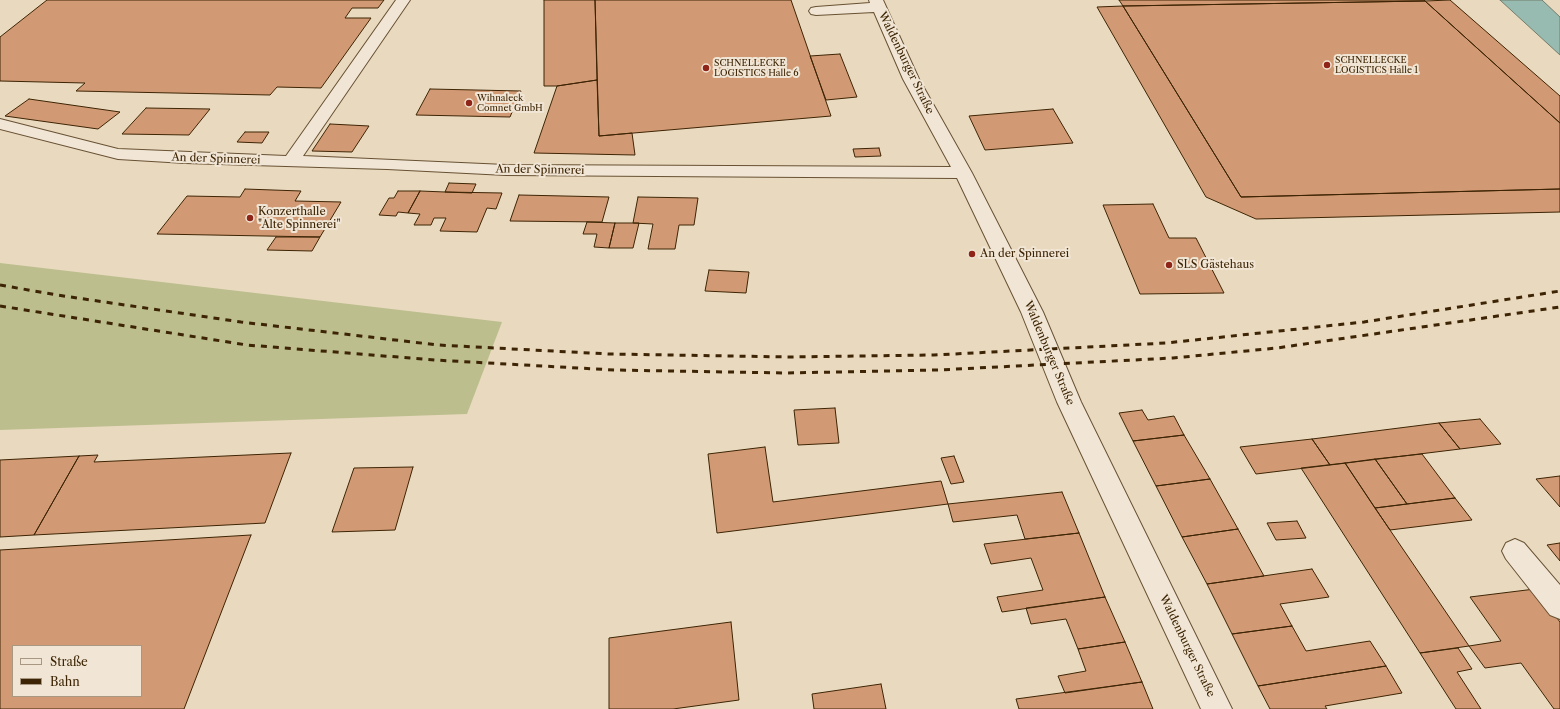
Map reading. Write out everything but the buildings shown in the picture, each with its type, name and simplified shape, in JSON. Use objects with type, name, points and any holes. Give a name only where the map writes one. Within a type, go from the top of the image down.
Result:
[{"type":"street","points":[[290,162],[402,0]]},
{"type":"street","points":[[816,11],[878,4]]},
{"type":"street","name":"Waldenburger Straße","points":[[878,4],[911,79],[962,173],[1032,312],[1069,402],[1217,709]]},
{"type":"street","name":"An der Spinnerei","points":[[0,124],[118,154],[506,170],[962,173]]},
{"type":"street","points":[[1515,551],[1560,606]]},
{"type":"green space","points":[[0,263],[502,322],[467,414],[0,430]]},
{"type":"water","points":[[1500,0],[1542,0],[1560,17],[1560,55]]},
{"type":"railway","points":[[0,285],[57,295],[241,322],[438,345],[609,354],[790,357],[934,355],[1166,343],[1364,322],[1560,291]]},
{"type":"railway","points":[[0,306],[247,345],[435,360],[614,370],[786,373],[938,370],[1173,358],[1277,348],[1560,307]]},
{"type":"place","name":"SCHNELLECKE LOGISTICS Halle 1","points":[[1327,65]]},
{"type":"place","name":"SCHNELLECKE LOGISTICS Halle 6","points":[[706,68]]},
{"type":"place","name":"Wihnaleck Comnet GmbH","points":[[469,103]]},
{"type":"place","name":"Konzerthalle \"Alte Spinnerei\"","points":[[250,218]]},
{"type":"place","name":"An der Spinnerei","points":[[972,254]]},
{"type":"place","name":"SLS Gästehaus","points":[[1169,265]]}]
